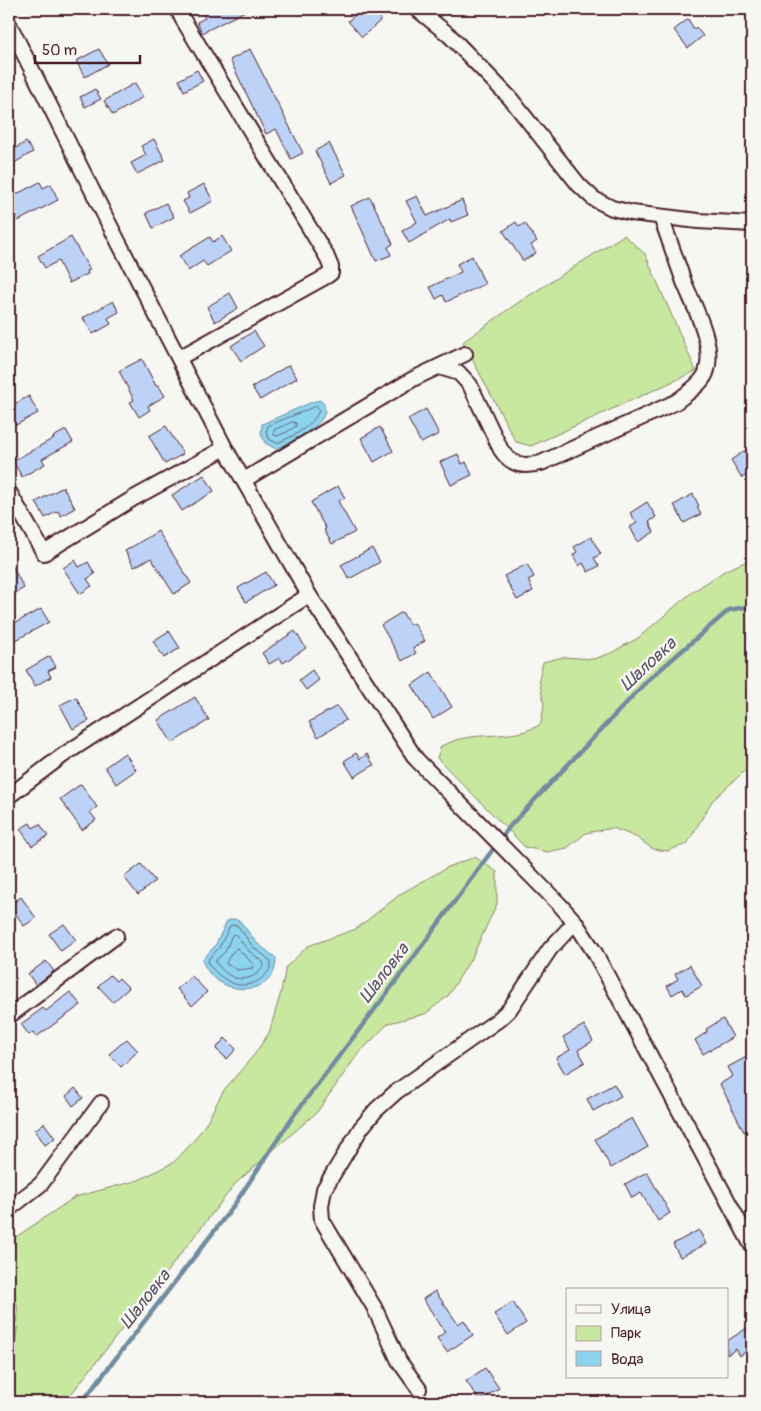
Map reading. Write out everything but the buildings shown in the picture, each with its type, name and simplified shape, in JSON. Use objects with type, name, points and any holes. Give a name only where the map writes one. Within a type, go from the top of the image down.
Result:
[{"type":"street","points":[[178,9],[326,255],[331,267],[331,272],[327,276],[179,358]]},
{"type":"street","points":[[417,9],[449,35],[510,98],[580,186],[594,199],[612,208],[632,214],[752,224]]},
{"type":"street","points":[[9,24],[225,448],[309,595],[416,759],[560,904],[575,922],[595,953],[752,1246]]},
{"type":"street","points":[[439,367],[459,373],[470,385],[506,458],[527,466],[541,463],[676,402],[693,389],[705,374],[708,356],[707,344],[701,323],[661,217]]},
{"type":"street","points":[[244,480],[413,379],[465,354]]},
{"type":"street","points":[[9,492],[44,553],[134,498],[225,448]]},
{"type":"street","points":[[9,796],[70,751],[309,595]]},
{"type":"street","points":[[419,1389],[399,1361],[374,1307],[322,1220],[320,1206],[324,1189],[361,1128],[376,1110],[396,1092],[498,1020],[509,1010],[550,949],[575,922]]},
{"type":"street","points":[[9,1016],[116,936]]},
{"type":"street","points":[[9,1209],[41,1184],[101,1104]]},
{"type":"green space","points":[[624,235],[645,254],[696,371],[531,446],[516,442],[463,342],[516,304]]},
{"type":"green space","points":[[752,559],[752,764],[712,801],[687,844],[667,851],[653,849],[636,837],[613,828],[586,833],[567,848],[547,852],[525,847],[437,758],[441,746],[456,740],[521,732],[541,724],[544,705],[539,679],[543,662],[563,657],[594,659],[611,653],[638,638],[691,593],[726,570]]},
{"type":"green space","points":[[475,857],[497,872],[497,904],[472,957],[448,996],[425,1014],[389,1023],[358,1054],[317,1112],[236,1183],[65,1402],[9,1402],[9,1359],[16,1339],[18,1318],[17,1304],[9,1297],[10,1241],[75,1197],[139,1180],[174,1162],[192,1143],[205,1125],[224,1090],[254,1055],[269,1033],[286,967],[308,946],[356,929],[402,893],[448,867]]},
{"type":"water","points":[[320,400],[324,404],[325,412],[318,424],[297,439],[276,449],[265,443],[261,433],[262,424]]},
{"type":"water","points":[[234,919],[240,921],[257,943],[276,958],[274,970],[269,979],[261,985],[239,989],[228,986],[218,981],[209,973],[204,965],[203,959],[215,946],[227,921]]},
{"type":"waterway","name":"Шаловка","points":[[82,1402],[232,1208],[294,1115],[394,984],[510,826],[647,681],[729,610],[752,606]]}]
